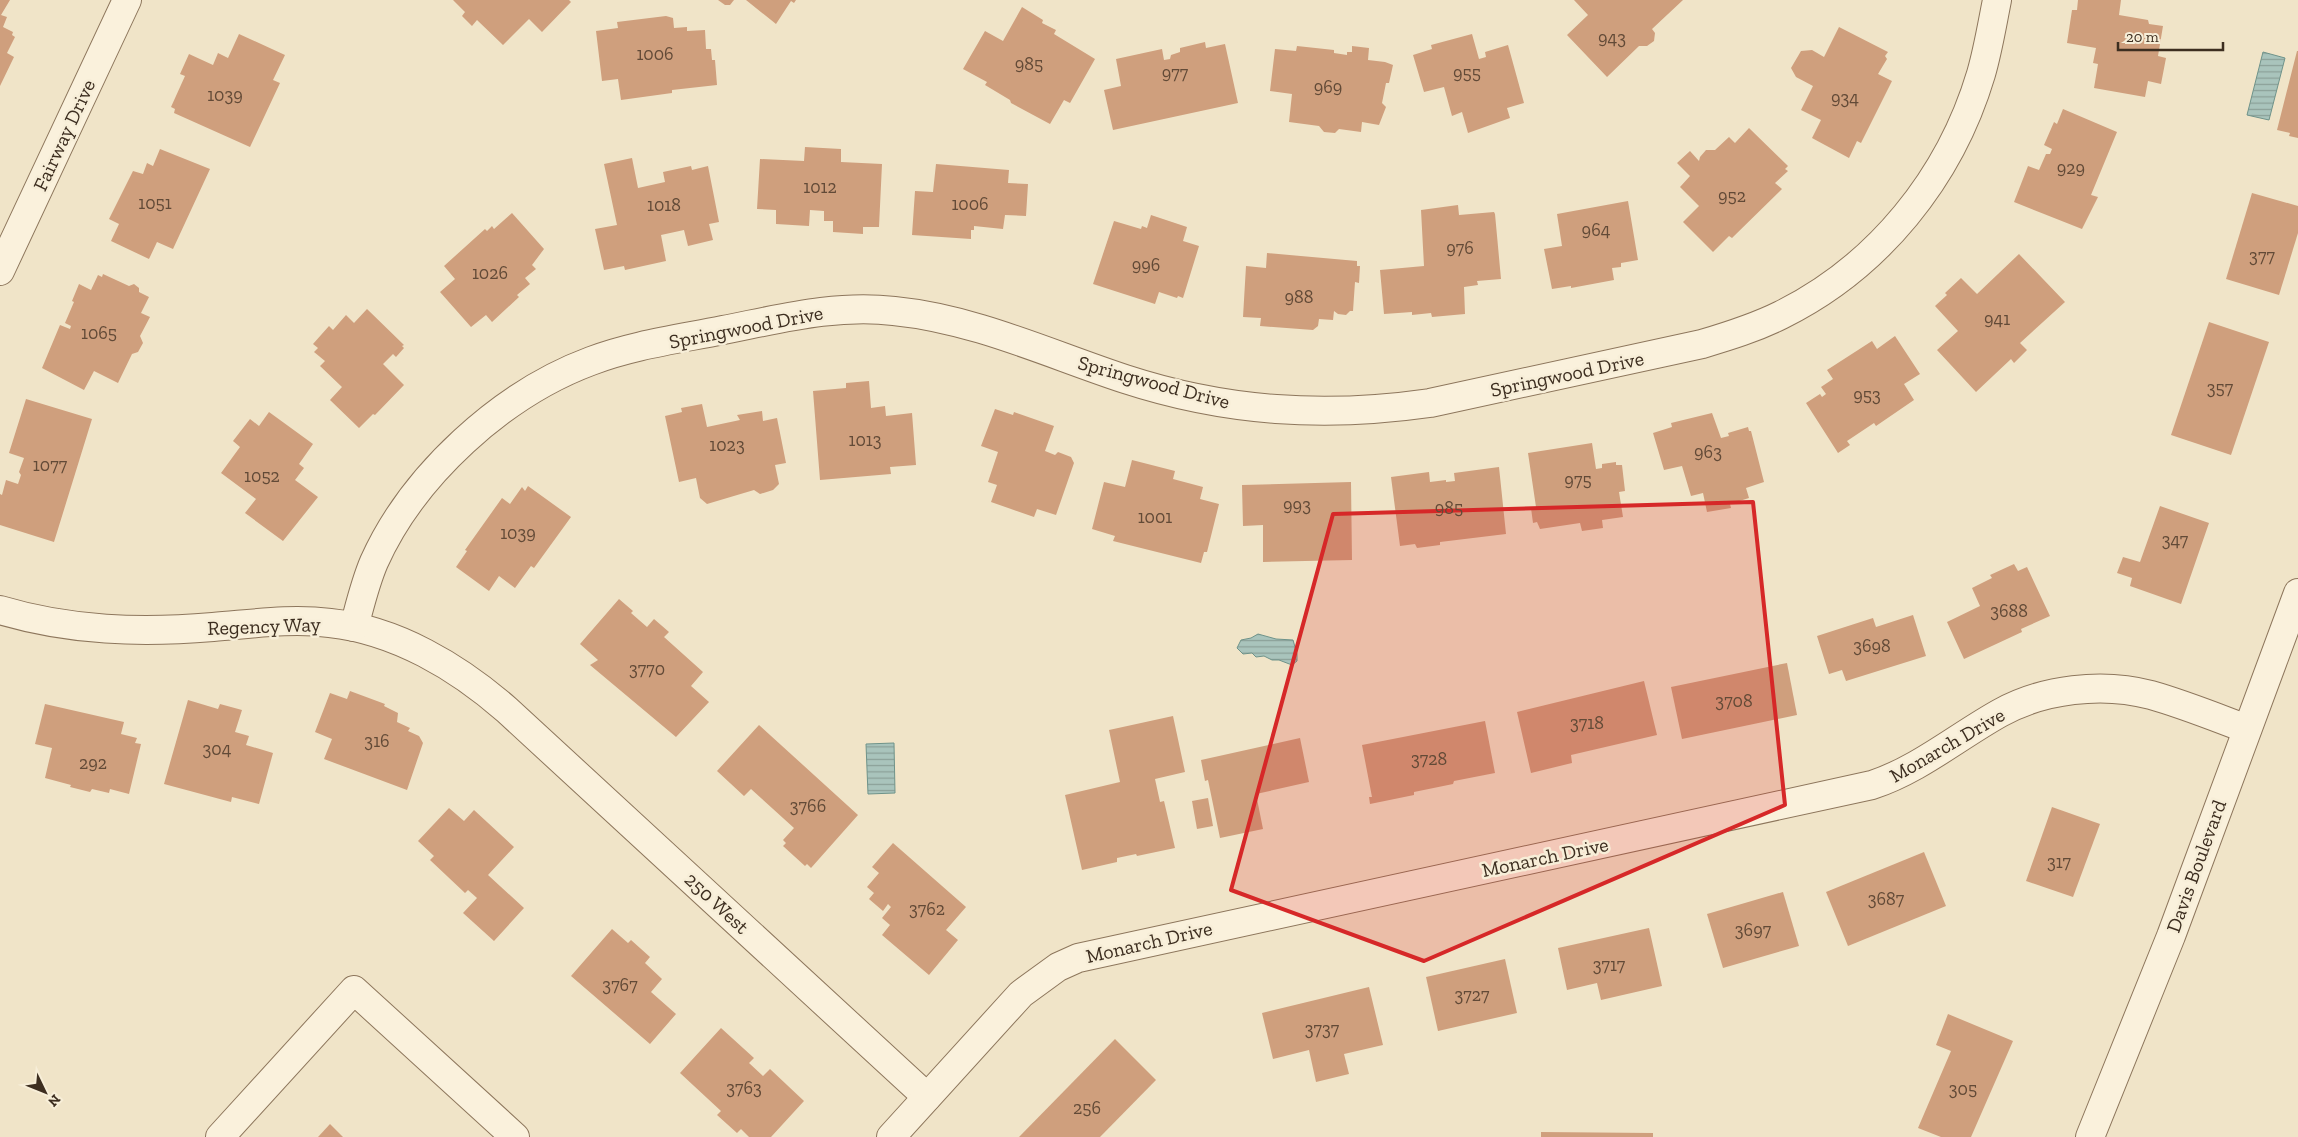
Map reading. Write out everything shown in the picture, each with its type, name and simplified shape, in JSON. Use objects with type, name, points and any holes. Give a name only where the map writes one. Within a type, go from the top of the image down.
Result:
[{"type":"street","name":"Fairway Drive","points":[[0,271],[127,0]]},
{"type":"street","name":"Springwood Drive","points":[[354,627],[374,562],[390,533],[406,506],[457,447],[484,422],[556,377],[589,361],[631,349],[809,313],[852,309],[893,310],[971,326],[1128,380],[1178,393],[1249,407],[1284,411],[1336,411],[1384,409],[1430,403],[1702,344],[1743,332],[1781,315],[1815,296],[1847,273],[1877,247],[1905,217],[1930,184],[1968,110],[1988,45],[1997,0]]},
{"type":"street","name":"Davis Boulevard","points":[[2090,1137],[2171,936],[2298,593]]},
{"type":"street","name":"Regency Way","points":[[0,610],[55,624],[132,631],[299,621],[330,622],[354,627],[402,644],[446,664],[470,679],[507,710]]},
{"type":"street","name":"Monarch Drive","points":[[891,1137],[1021,994],[1045,975],[1078,958],[1872,786],[1894,778],[2000,713],[2025,701],[2050,695],[2100,689],[2149,694],[2247,729]]},
{"type":"street","name":"250 West","points":[[507,710],[928,1097]]},
{"type":"street","points":[[220,1137],[354,990],[515,1137]]},
{"type":"highlighted area","points":[[1753,502],[1785,805],[1424,961],[1231,890],[1333,514]]},
{"type":"water","points":[[2263,52],[2285,58],[2269,120],[2247,115]]},
{"type":"water","points":[[1258,634],[1276,639],[1293,640],[1297,661],[1292,665],[1264,656],[1256,657],[1252,653],[1243,654],[1237,648],[1241,640]]},
{"type":"water","points":[[894,743],[895,793],[868,794],[866,744]]},
{"type":"building","points":[[0,0],[10,0],[1,15],[7,17],[3,27],[13,32],[12,35],[15,37],[7,53],[14,57],[0,86]]},
{"type":"building","points":[[453,0],[569,0],[571,2],[542,32],[529,19],[503,45],[477,20],[472,26],[462,16],[465,12]]},
{"type":"building","points":[[718,0],[734,0],[730,5],[725,5]]},
{"type":"building","points":[[746,0],[796,0],[794,3],[791,1],[776,24]]},
{"type":"building","points":[[1574,0],[1683,0],[1652,29],[1655,33],[1654,41],[1647,46],[1639,46],[1607,77],[1567,35],[1588,15]]},
{"type":"building","points":[[2078,0],[2121,0],[2119,15],[2148,20],[2149,24],[2163,26],[2158,56],[2166,58],[2161,84],[2148,81],[2145,97],[2094,88],[2098,64],[2093,63],[2096,48],[2067,43],[2072,10],[2077,10]]},
{"type":"building","points":[[1022,7],[1043,20],[1042,23],[1056,30],[1054,34],[1095,59],[1070,103],[1064,100],[1050,124],[1011,103],[1010,100],[985,85],[987,82],[963,69],[985,31],[1003,41]]},
{"type":"building","points":[[666,16],[673,18],[674,28],[687,27],[687,31],[705,30],[706,49],[711,49],[712,60],[715,60],[717,85],[672,90],[672,93],[621,100],[618,79],[602,81],[596,31],[618,28],[617,22]]},
{"type":"building","points":[[1839,27],[1888,52],[1885,56],[1887,59],[1878,74],[1892,81],[1861,143],[1857,141],[1849,158],[1812,138],[1821,120],[1801,110],[1813,86],[1796,77],[1791,68],[1801,51],[1812,50],[1824,57]]},
{"type":"building","points":[[239,34],[285,55],[273,80],[280,83],[250,147],[174,113],[175,109],[171,107],[185,76],[180,74],[189,54],[213,65],[218,53],[228,58]]},
{"type":"building","points":[[1472,34],[1479,59],[1486,57],[1485,52],[1508,45],[1524,103],[1507,108],[1510,118],[1468,133],[1462,112],[1452,116],[1444,87],[1424,92],[1413,55],[1432,49],[1431,45]]},
{"type":"building","points":[[1205,42],[1206,48],[1225,44],[1238,103],[1113,130],[1104,90],[1121,86],[1116,59],[1162,49],[1164,60],[1170,59],[1171,55],[1180,52],[1180,48]]},
{"type":"building","points":[[1297,46],[1334,50],[1334,53],[1347,55],[1347,52],[1352,52],[1352,46],[1369,48],[1368,60],[1393,65],[1389,83],[1386,83],[1382,103],[1386,107],[1379,125],[1362,122],[1361,132],[1339,129],[1335,133],[1324,132],[1319,126],[1289,122],[1292,94],[1270,91],[1275,49],[1296,51]]},
{"type":"building","points":[[2297,51],[2298,138],[2289,136],[2290,133],[2277,130]]},
{"type":"building","points":[[2063,109],[2117,132],[2091,195],[2098,197],[2082,229],[2014,202],[2028,166],[2039,170],[2046,154],[2050,154],[2052,149],[2044,145],[2054,122],[2057,124]]},
{"type":"building","points":[[1749,128],[1788,166],[1785,169],[1788,171],[1775,183],[1782,189],[1732,238],[1729,236],[1713,252],[1683,222],[1699,206],[1680,187],[1690,176],[1677,163],[1690,151],[1699,161],[1706,150],[1715,150],[1729,137],[1735,143]]},
{"type":"building","points":[[805,147],[841,149],[841,162],[882,164],[879,227],[863,227],[863,234],[833,232],[833,221],[824,221],[824,211],[810,210],[809,226],[776,224],[776,210],[757,209],[760,159],[804,161]]},
{"type":"building","points":[[160,149],[210,169],[173,249],[157,242],[149,259],[111,241],[119,224],[109,219],[133,171],[143,174],[147,163],[153,166]]},
{"type":"building","points":[[632,158],[638,188],[665,182],[663,172],[691,166],[692,170],[708,166],[719,222],[709,224],[713,240],[688,246],[684,230],[661,235],[666,261],[625,270],[624,266],[604,270],[595,229],[617,225],[604,164]]},
{"type":"building","points":[[936,164],[1009,170],[1008,183],[1028,184],[1026,216],[1005,215],[1003,229],[974,226],[974,230],[971,230],[971,239],[912,235],[915,191],[933,192]]},
{"type":"building","points":[[2252,193],[2298,206],[2298,233],[2279,295],[2226,279]]},
{"type":"building","points":[[1628,201],[1638,260],[1621,263],[1621,267],[1612,268],[1614,280],[1571,288],[1571,286],[1552,289],[1544,249],[1562,246],[1557,214]]},
{"type":"building","points":[[1458,205],[1459,215],[1494,212],[1501,279],[1477,281],[1478,285],[1464,287],[1465,314],[1432,317],[1431,313],[1412,315],[1412,312],[1384,314],[1380,270],[1424,266],[1421,210]]},
{"type":"building","points":[[512,213],[544,249],[532,265],[536,269],[525,278],[530,284],[517,295],[519,297],[492,322],[486,315],[471,327],[440,292],[455,279],[444,266],[485,229],[487,231],[492,226],[494,229]]},
{"type":"building","points":[[1151,215],[1187,227],[1183,241],[1199,246],[1183,298],[1159,292],[1155,304],[1093,284],[1114,221],[1141,229],[1142,226],[1147,228]]},
{"type":"building","points":[[1267,253],[1357,261],[1357,266],[1360,266],[1359,283],[1355,282],[1353,311],[1346,315],[1338,314],[1334,311],[1333,320],[1319,319],[1318,326],[1313,330],[1260,326],[1261,318],[1243,317],[1246,266],[1266,268]]},
{"type":"building","points":[[2019,254],[2065,302],[2020,343],[2027,350],[2014,363],[2011,359],[1976,392],[1937,350],[1958,331],[1935,306],[1947,295],[1945,293],[1961,278],[1977,294]]},
{"type":"building","points":[[103,274],[129,286],[134,284],[139,288],[139,292],[149,297],[141,313],[150,317],[140,336],[143,343],[138,352],[132,354],[118,383],[94,371],[84,390],[42,368],[60,325],[70,329],[71,326],[65,323],[79,284],[91,290],[98,275],[102,277]]},
{"type":"building","points":[[367,309],[404,345],[402,346],[404,348],[396,357],[393,354],[383,364],[404,385],[375,415],[373,414],[359,428],[330,400],[342,387],[320,366],[325,361],[314,352],[318,348],[313,344],[329,326],[333,330],[346,315],[354,323]]},
{"type":"building","points":[[2209,322],[2269,342],[2231,455],[2171,435]]},
{"type":"building","points":[[1895,336],[1920,374],[1904,384],[1914,400],[1876,426],[1874,423],[1847,441],[1850,445],[1838,453],[1806,403],[1820,394],[1822,397],[1826,394],[1821,387],[1833,379],[1827,370],[1872,341],[1877,349]]},
{"type":"building","points":[[869,381],[871,408],[885,406],[886,416],[912,413],[916,465],[890,467],[891,474],[820,480],[813,391],[846,388],[846,383]]},
{"type":"building","points":[[26,399],[92,419],[54,542],[0,525],[0,494],[2,495],[6,480],[18,484],[21,475],[19,472],[24,458],[9,453]]},
{"type":"building","points":[[702,404],[707,427],[740,420],[737,415],[762,411],[763,421],[777,418],[786,463],[775,465],[779,484],[773,490],[760,494],[754,490],[707,504],[700,498],[696,478],[679,482],[665,416],[682,412],[681,408]]},
{"type":"building","points":[[995,409],[1013,415],[1014,412],[1054,426],[1045,451],[1055,455],[1058,452],[1071,457],[1074,463],[1056,515],[1037,509],[1034,517],[991,502],[997,485],[988,482],[998,452],[981,446]]},
{"type":"building","points":[[269,412],[313,444],[299,464],[304,468],[295,480],[318,497],[283,541],[245,513],[256,499],[221,473],[240,447],[233,441],[250,419],[259,426]]},
{"type":"building","points":[[1712,413],[1721,438],[1729,436],[1728,433],[1748,427],[1749,431],[1751,431],[1764,482],[1746,488],[1749,498],[1730,504],[1731,508],[1707,512],[1703,493],[1691,496],[1682,466],[1664,470],[1653,433],[1672,427],[1671,423]]},
{"type":"building","points":[[1592,443],[1596,469],[1602,468],[1602,464],[1616,462],[1616,465],[1622,465],[1625,491],[1619,492],[1623,517],[1602,520],[1603,528],[1582,531],[1580,523],[1540,529],[1537,522],[1533,523],[1531,508],[1536,507],[1528,453]]},
{"type":"building","points":[[1132,460],[1175,471],[1173,479],[1203,487],[1200,499],[1219,504],[1207,552],[1204,552],[1201,563],[1113,541],[1115,536],[1092,529],[1104,482],[1125,487]]},
{"type":"building","points":[[1499,467],[1506,534],[1440,542],[1440,545],[1417,548],[1415,544],[1400,546],[1391,477],[1429,472],[1430,482],[1446,480],[1446,482],[1455,481],[1454,473]]},
{"type":"building","points":[[1351,482],[1352,560],[1263,562],[1263,525],[1243,526],[1242,485]]},
{"type":"building","points":[[528,486],[571,517],[534,568],[531,566],[515,588],[499,576],[489,591],[456,567],[467,551],[465,550],[502,498],[510,504],[522,487],[525,491]]},
{"type":"building","points":[[2160,506],[2209,523],[2181,604],[2130,586],[2132,578],[2117,573],[2123,557],[2140,562]]},
{"type":"building","points":[[2014,564],[2018,571],[2027,567],[2050,616],[2021,629],[2022,632],[1964,659],[1947,622],[1980,606],[1972,588],[1992,578],[1990,575]]},
{"type":"building","points":[[619,599],[647,627],[654,619],[669,632],[664,637],[703,672],[691,686],[709,702],[676,737],[590,665],[598,660],[580,644]]},
{"type":"building","points":[[1913,615],[1926,656],[1846,681],[1842,670],[1829,674],[1817,636],[1873,618],[1876,627]]},
{"type":"building","points":[[1787,663],[1797,715],[1682,739],[1671,687]]},
{"type":"building","points":[[1644,681],[1657,735],[1571,755],[1572,763],[1531,773],[1517,712]]},
{"type":"building","points":[[350,691],[385,704],[384,706],[398,713],[397,722],[410,728],[408,731],[419,736],[423,743],[407,790],[324,759],[332,739],[315,732],[330,693],[347,699]]},
{"type":"building","points":[[188,700],[218,709],[220,704],[242,710],[235,732],[249,736],[246,745],[273,753],[259,804],[232,797],[231,802],[164,784]]},
{"type":"building","points":[[45,704],[124,722],[121,734],[137,738],[135,743],[141,744],[129,794],[110,789],[109,793],[92,789],[90,792],[45,778],[52,748],[35,744]]},
{"type":"building","points":[[1173,716],[1185,772],[1155,779],[1160,802],[1164,801],[1175,848],[1117,858],[1117,862],[1082,870],[1065,795],[1120,782],[1109,730]]},
{"type":"building","points":[[1485,721],[1495,773],[1454,781],[1453,784],[1414,792],[1414,795],[1370,804],[1369,797],[1372,797],[1362,745]]},
{"type":"building","points":[[759,725],[858,815],[811,868],[807,864],[805,866],[783,846],[786,843],[783,840],[794,828],[751,789],[744,796],[717,771]]},
{"type":"building","points":[[1300,738],[1309,782],[1256,794],[1263,829],[1220,838],[1208,780],[1205,781],[1201,760]]},
{"type":"building","points":[[1208,798],[1213,826],[1197,829],[1192,801]]},
{"type":"building","points":[[2052,807],[2100,824],[2073,897],[2026,881]]},
{"type":"building","points":[[449,808],[464,821],[474,810],[514,847],[488,875],[524,908],[494,941],[463,913],[477,898],[468,890],[465,893],[430,860],[434,856],[418,841]]},
{"type":"building","points":[[893,843],[966,907],[946,930],[958,940],[929,975],[882,935],[890,925],[882,918],[891,907],[888,904],[883,911],[869,899],[874,893],[867,887],[879,873],[872,867]]},
{"type":"building","points":[[1924,852],[1946,906],[1848,946],[1826,892]]},
{"type":"building","points":[[1783,892],[1799,946],[1723,968],[1707,914]]},
{"type":"building","points":[[1649,928],[1662,986],[1601,1000],[1597,983],[1567,990],[1558,948]]},
{"type":"building","points":[[612,929],[628,943],[631,940],[650,957],[645,963],[662,979],[651,992],[676,1014],[650,1044],[571,976]]},
{"type":"building","points":[[1505,959],[1517,1013],[1438,1031],[1426,977]]},
{"type":"building","points":[[1369,987],[1383,1045],[1344,1054],[1349,1074],[1316,1082],[1309,1050],[1273,1059],[1262,1013]]},
{"type":"building","points":[[1948,1014],[2013,1041],[1971,1137],[1941,1137],[1918,1128],[1951,1051],[1936,1045]]},
{"type":"building","points":[[721,1028],[754,1058],[749,1063],[763,1076],[770,1069],[804,1101],[771,1137],[749,1137],[741,1129],[737,1133],[717,1115],[721,1111],[680,1073]]},
{"type":"building","points":[[1115,1039],[1156,1080],[1100,1137],[1019,1137]]},
{"type":"building","points":[[330,1124],[343,1137],[318,1137]]},
{"type":"building","points":[[1541,1132],[1653,1133],[1653,1137],[1541,1137]]}]
